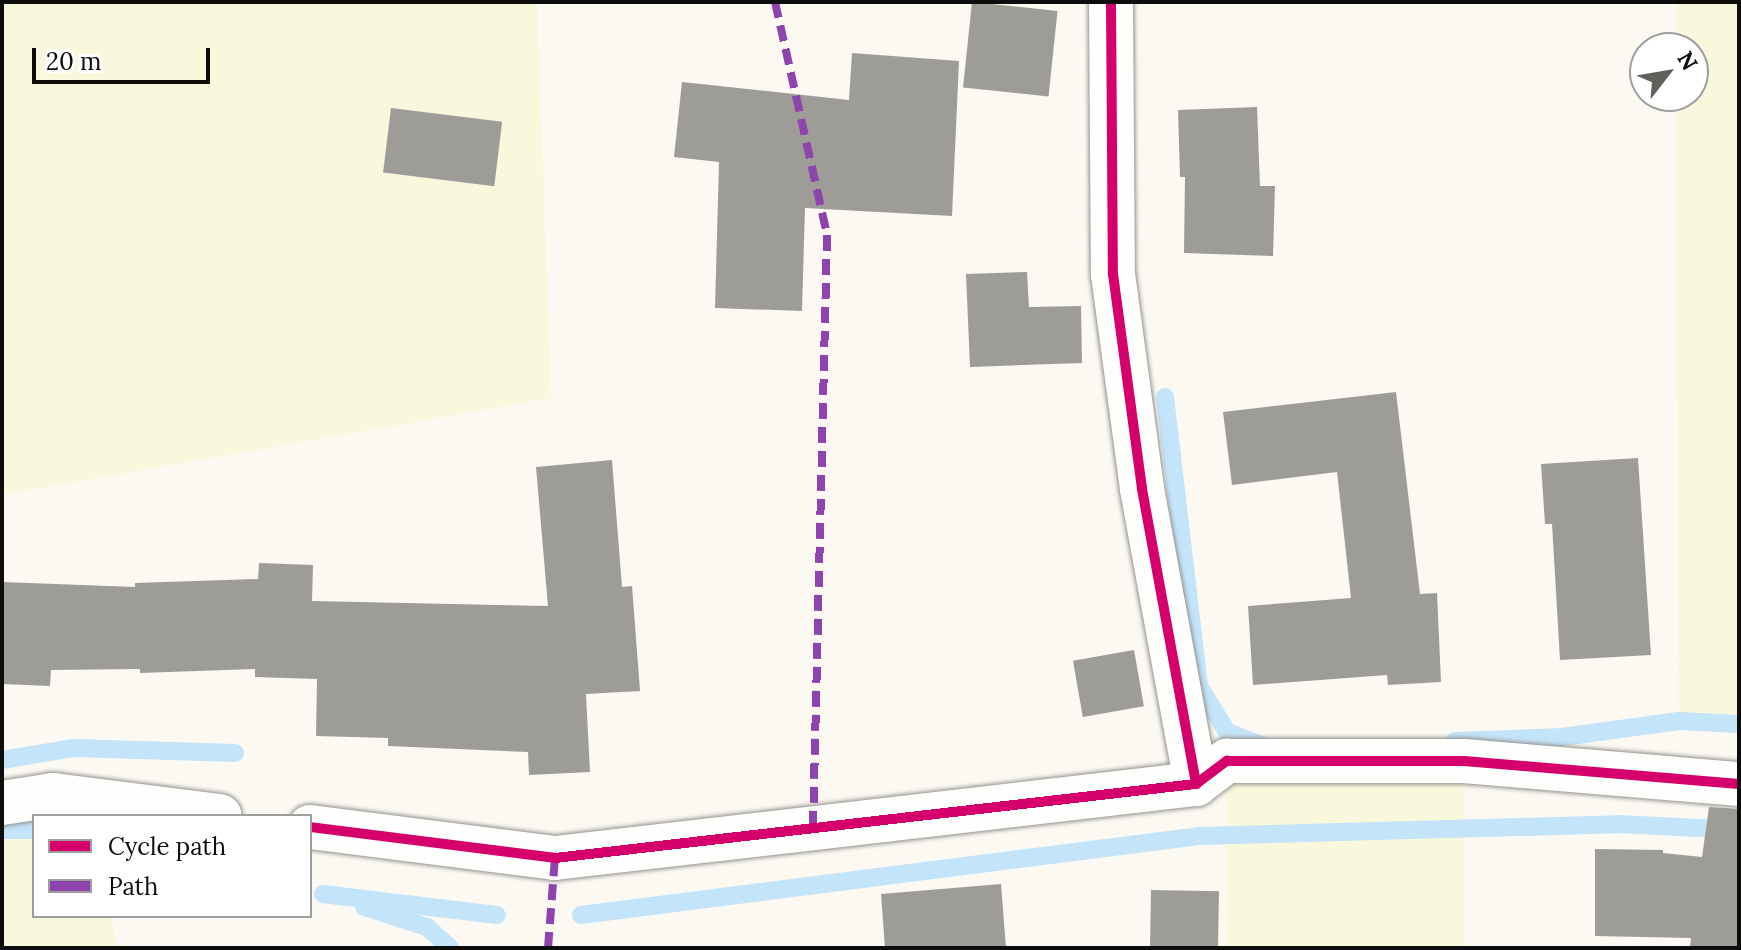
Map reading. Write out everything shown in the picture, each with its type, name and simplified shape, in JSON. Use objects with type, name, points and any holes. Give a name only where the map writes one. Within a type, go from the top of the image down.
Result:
[{"type":"street","points":[[1111,2],[1113,274],[1142,489],[1196,784]]},
{"type":"street","points":[[312,827],[555,858],[1196,784],[1227,761],[1464,761],[1739,784]]},
{"type":"street","points":[[2,803],[53,795],[204,814]]},
{"type":"shaded area","points":[[2,2],[537,2],[551,398],[2,495]]},
{"type":"shaded area","points":[[1676,2],[1739,2],[1739,724],[1679,721],[1676,112],[1709,112],[1709,32],[1676,32]]},
{"type":"shaded area","points":[[1227,761],[1464,761],[1464,948],[1227,948]]},
{"type":"shaded area","points":[[2,830],[32,830],[32,918],[111,918],[117,948],[2,948]]},
{"type":"building","points":[[972,2],[1058,11],[1049,97],[963,88]]},
{"type":"building","points":[[852,53],[959,61],[952,216],[805,208],[802,311],[715,308],[719,162],[674,157],[682,82],[849,100]]},
{"type":"building","points":[[1257,107],[1260,186],[1275,186],[1273,256],[1184,253],[1185,177],[1180,177],[1178,110]]},
{"type":"building","points":[[391,108],[502,122],[494,186],[383,173]]},
{"type":"building","points":[[1027,272],[1029,307],[1081,306],[1082,363],[970,367],[966,274]]},
{"type":"building","points":[[1396,392],[1420,594],[1437,593],[1441,682],[1388,685],[1387,675],[1253,685],[1248,606],[1351,598],[1337,472],[1232,485],[1223,412]]},
{"type":"building","points":[[1638,458],[1651,655],[1560,660],[1552,524],[1545,524],[1541,464]]},
{"type":"building","points":[[612,460],[622,587],[632,586],[640,691],[586,694],[590,772],[529,775],[528,752],[388,746],[388,738],[316,736],[317,679],[255,677],[255,669],[140,673],[140,669],[51,670],[50,686],[2,684],[2,582],[135,587],[135,583],[258,579],[259,563],[313,565],[312,601],[548,606],[536,467]]},
{"type":"building","points":[[1134,650],[1144,706],[1083,717],[1073,661]]},
{"type":"building","points":[[1709,807],[1739,809],[1739,948],[1690,948],[1691,938],[1595,936],[1595,849],[1663,850],[1663,853],[1702,857]]},
{"type":"building","points":[[1001,884],[1006,948],[885,948],[881,894]]},
{"type":"building","points":[[1151,890],[1219,891],[1218,948],[1150,948]]},
{"type":"waterway","points":[[1165,397],[1199,686],[1227,732],[1266,747]]},
{"type":"waterway","points":[[1455,741],[1562,737],[1679,721],[1739,724]]},
{"type":"waterway","points":[[2,760],[74,748],[235,753]]},
{"type":"waterway","points":[[581,915],[1199,836],[1618,824],[1739,830]]},
{"type":"waterway","points":[[2,830],[32,830]]},
{"type":"waterway","points":[[323,894],[497,915]]},
{"type":"waterway","points":[[364,907],[427,927],[450,948]]},
{"type":"marked path","points":[[775,2],[827,235],[813,829]]},
{"type":"marked path","points":[[548,948],[555,858]]},
{"type":"cycle path","points":[[1111,2],[1113,274],[1142,489],[1196,784]]},
{"type":"cycle path","points":[[312,827],[555,858],[1196,784],[1227,761],[1464,761],[1739,784]]}]
